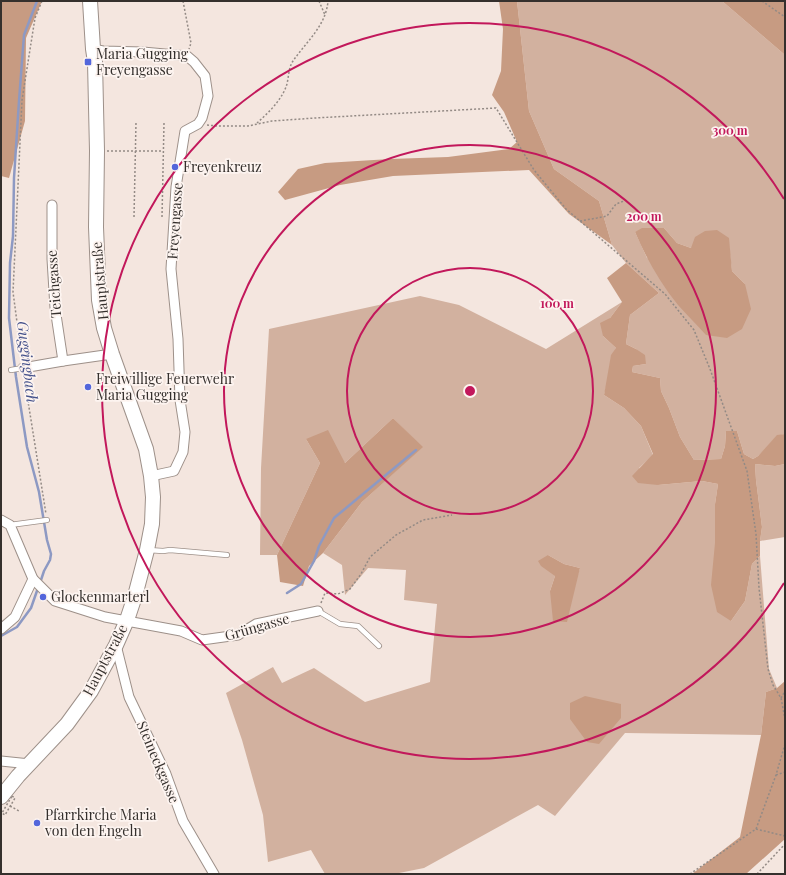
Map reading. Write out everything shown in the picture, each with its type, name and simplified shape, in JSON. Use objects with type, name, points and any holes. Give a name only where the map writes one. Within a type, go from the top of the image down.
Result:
[{"type":"main road","name":"Hauptstraße","points":[[4,800],[18,776],[67,724],[92,691],[127,620],[147,550],[152,524],[153,497],[146,449],[112,354],[104,328],[99,300],[96,227],[97,151],[95,62],[90,1]]},
{"type":"street","points":[[93,49],[103,51],[143,52],[187,56]]},
{"type":"street","name":"Freyengasse","points":[[151,476],[174,472],[183,452],[185,432],[180,400],[178,339],[171,269],[172,243],[176,187],[185,131],[198,124],[202,118],[208,96],[205,76],[187,56]]},
{"type":"street","name":"Teichgasse","points":[[52,205],[52,259],[55,308],[63,361]]},
{"type":"street","points":[[23,368],[112,354]]},
{"type":"street","points":[[1,520],[10,525],[37,583],[15,617],[1,630]]},
{"type":"street","name":"Grüngasse","points":[[37,583],[55,601],[105,617],[181,631],[202,640],[238,635],[256,624],[318,611]]},
{"type":"street","name":"Steineckgasse","points":[[116,645],[129,697],[166,774],[183,821],[214,874]]},
{"type":"street","points":[[1,761],[30,764]]},
{"type":"lane","points":[[12,370],[23,368]]},
{"type":"lane","points":[[10,525],[45,521]]},
{"type":"lane","points":[[147,550],[170,550],[227,555]]},
{"type":"lane","points":[[318,611],[340,624],[358,626],[379,646]]},
{"type":"path","points":[[42,1],[35,18],[22,100],[13,292],[45,521]]},
{"type":"path","points":[[183,1],[191,44],[187,56]]},
{"type":"path","points":[[320,1],[325,15]]},
{"type":"path","points":[[256,124],[270,112],[286,88],[292,62],[315,33],[325,15],[328,1]]},
{"type":"path","points":[[762,1],[785,17]]},
{"type":"path","points":[[198,124],[217,126],[248,126],[272,121],[496,108],[534,170],[566,209],[665,294],[694,330],[710,369],[747,471],[756,534],[768,669],[773,685],[781,698],[785,719]]},
{"type":"path","points":[[134,217],[136,122]]},
{"type":"path","points":[[162,217],[164,123]]},
{"type":"path","points":[[97,151],[163,151]]},
{"type":"path","points":[[580,221],[607,216],[616,204],[624,200]]},
{"type":"path","points":[[318,611],[325,594],[338,594],[350,589],[361,574],[370,557],[396,535],[422,520],[452,515]]},
{"type":"path","points":[[781,698],[785,691]]},
{"type":"path","points":[[690,874],[756,829],[776,776],[785,744]]},
{"type":"path","points":[[776,776],[785,772]]},
{"type":"path","points":[[4,800],[2,813],[5,815],[10,806],[19,811]]},
{"type":"path","points":[[756,829],[785,836]]},
{"type":"path","points":[[757,874],[785,844]]},
{"type":"shaded area","points":[[1,1],[42,1],[26,38],[25,121],[9,178],[1,176]]},
{"type":"shaded area","points":[[499,1],[517,1],[529,111],[554,169],[599,201],[612,245],[569,214],[529,170],[393,176],[340,185],[285,200],[278,192],[298,169],[325,163],[448,157],[509,149],[517,142],[504,112],[492,95],[501,71],[503,29]]},
{"type":"shaded area","points":[[517,1],[722,1],[785,55],[785,434],[777,436],[758,456],[753,459],[744,454],[737,431],[726,431],[725,446],[721,459],[694,460],[680,437],[661,391],[660,378],[632,372],[633,366],[646,364],[636,349],[626,344],[630,315],[659,293],[626,263],[612,245],[599,201],[554,169],[529,111]],"holes":[[[664,228],[677,243],[691,248],[728,238],[732,271],[745,284],[647,258],[635,232]]]},
{"type":"shaded area","points":[[722,1],[785,1],[785,55]]},
{"type":"shaded area","points":[[642,228],[664,228],[677,243],[691,248],[695,237],[705,231],[717,230],[729,238],[732,271],[745,284],[751,309],[742,329],[727,338],[706,335],[678,305],[654,270],[635,232]]},
{"type":"shaded area","points":[[626,263],[659,293],[630,315],[626,344],[645,355],[646,364],[633,366],[632,372],[660,378],[661,391],[680,437],[694,460],[721,459],[725,446],[726,431],[737,431],[744,454],[753,459],[758,456],[777,435],[785,434],[785,464],[775,466],[755,464],[762,527],[760,556],[752,564],[745,601],[731,621],[717,612],[711,585],[715,543],[715,504],[718,484],[702,481],[658,485],[638,483],[632,476],[653,454],[641,426],[624,408],[604,395],[611,355],[616,348],[603,336],[600,323],[610,318],[622,302],[607,278]]},
{"type":"shaded area","points":[[420,296],[459,305],[546,349],[622,302],[610,318],[603,336],[616,348],[604,395],[624,408],[641,426],[653,455],[639,468],[658,485],[702,481],[718,484],[715,504],[715,543],[731,621],[745,601],[752,564],[760,556],[769,669],[777,688],[766,692],[761,735],[625,733],[555,816],[538,805],[424,868],[394,874],[325,874],[311,850],[268,862],[263,815],[242,740],[226,693],[273,667],[282,683],[314,668],[365,702],[430,682],[437,604],[404,600],[406,570],[368,568],[345,595],[342,565],[323,553],[362,502],[422,447],[393,418],[345,463],[306,439],[320,463],[277,555],[260,555],[261,468],[269,329]],"holes":[[[548,555],[564,564],[580,568],[576,580],[550,591],[555,576]]]},
{"type":"shaded area","points":[[393,418],[423,447],[362,502],[323,553],[309,566],[303,586],[280,582],[277,555],[320,463],[306,439],[328,430],[345,463]]},
{"type":"shaded area","points":[[755,464],[775,466],[785,464],[785,537],[760,541],[762,527]]},
{"type":"shaded area","points":[[548,555],[564,564],[580,568],[567,622],[553,621],[550,591],[555,576],[541,566],[538,561]]},
{"type":"shaded area","points":[[785,681],[785,839],[746,874],[692,874],[740,837],[761,735],[766,692],[777,688]]},
{"type":"shaded area","points":[[585,696],[621,704],[621,718],[599,744],[587,742],[570,719],[570,703]]},
{"type":"waterway","name":"Guggingbach","points":[[37,1],[24,35],[14,178],[9,318],[16,377],[27,447],[39,492],[47,540],[51,554],[40,583]]},
{"type":"waterway","points":[[287,593],[301,584],[314,561],[319,546],[334,518],[416,450]]},
{"type":"waterway","name":"Guggingbach","points":[[1,636],[17,627],[31,608],[38,588]]},
{"type":"place","name":"Maria Gugging Freyengasse","points":[[88,62]]},
{"type":"place","name":"Freyenkreuz","points":[[175,167]]},
{"type":"place","name":"Freiwillige Feuerwehr Maria Gugging","points":[[88,387]]},
{"type":"place","name":"Glockenmarterl","points":[[43,597]]},
{"type":"place","name":"Pfarrkirche Maria von den Engeln","points":[[37,823]]}]
